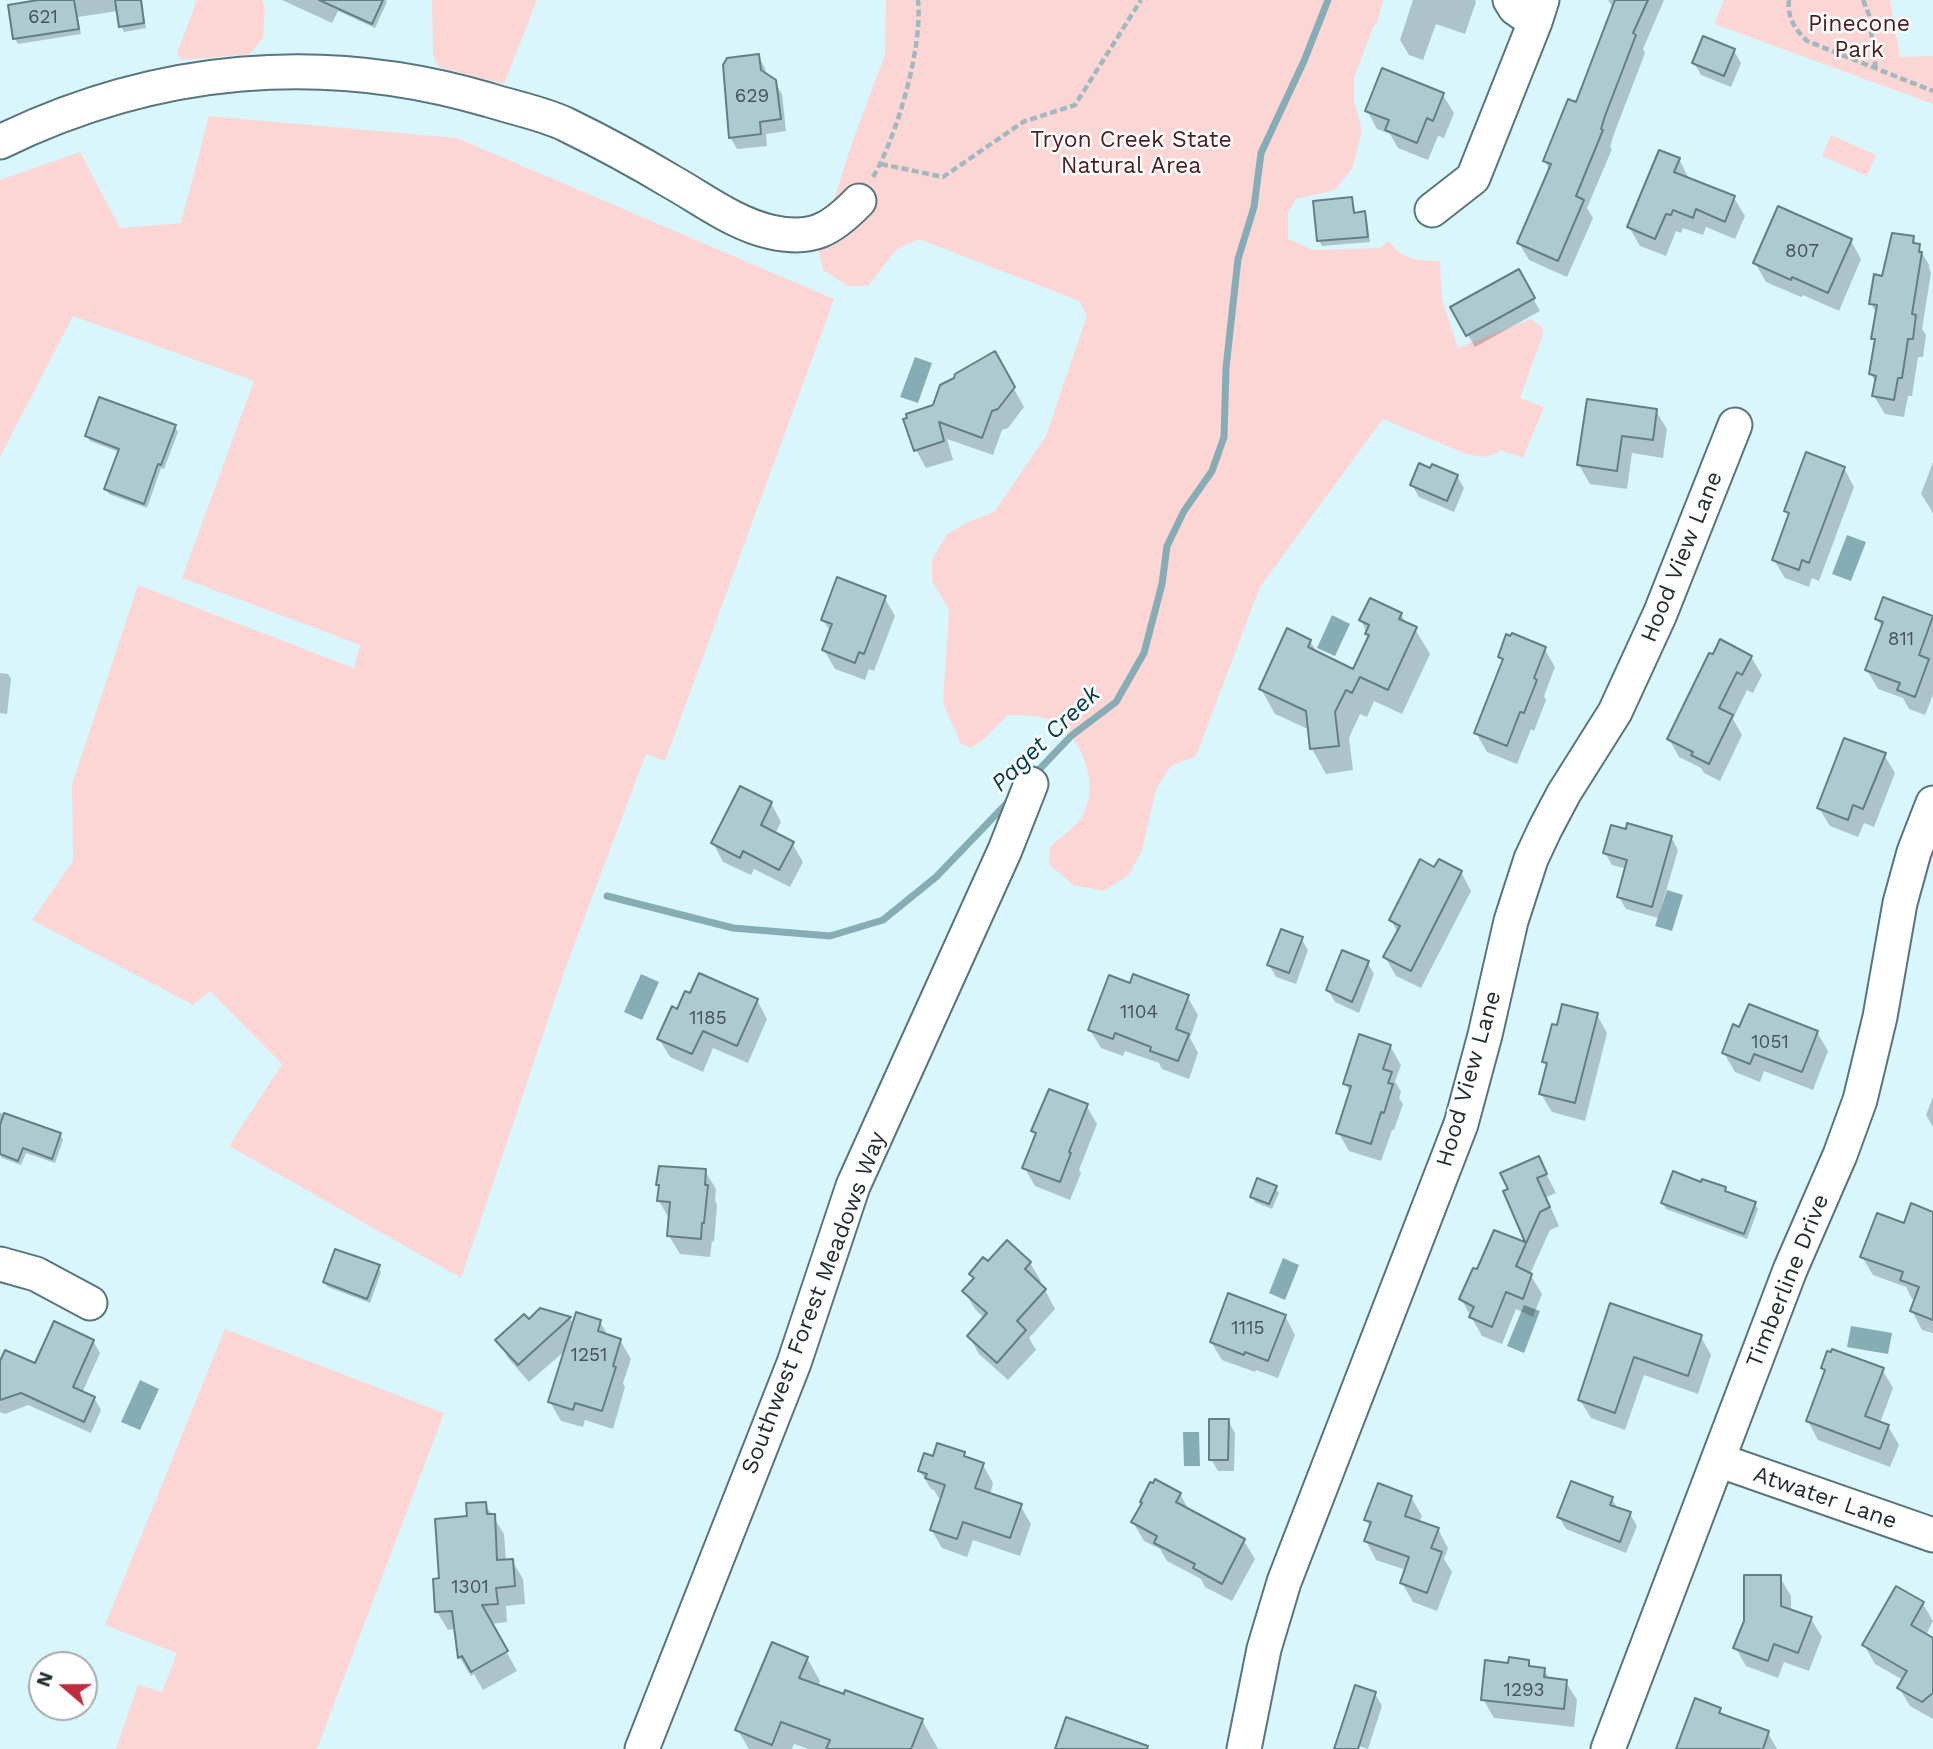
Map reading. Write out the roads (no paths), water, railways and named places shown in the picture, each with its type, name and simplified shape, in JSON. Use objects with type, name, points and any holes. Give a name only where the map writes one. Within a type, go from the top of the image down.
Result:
[{"type":"street","points":[[1432,210],[1474,178],[1538,11],[1515,8],[1510,0]]},
{"type":"street","points":[[0,142],[43,122],[96,103],[162,85],[196,79],[289,71],[358,73],[451,89],[556,120],[619,150],[745,225],[771,232],[795,236],[818,233],[842,218],[859,201]]},
{"type":"street","name":"Hood View Lane","points":[[1244,1749],[1264,1649],[1284,1582],[1461,1124],[1511,921],[1531,859],[1564,793],[1620,699],[1660,614],[1735,425]]},
{"type":"street","name":"Southwest Forest Meadows Way","points":[[642,1749],[790,1374],[853,1185],[1005,850],[1031,784]]},
{"type":"street","name":"Timberline Drive","points":[[1608,1749],[1790,1270],[1840,1155],[1860,1100],[1880,1017],[1900,903],[1914,852],[1933,803]]},
{"type":"street","points":[[0,1265],[36,1274],[90,1303]]},
{"type":"street","name":"Atwater Lane","points":[[1718,1460],[1933,1535]]},
{"type":"water","points":[[915,357],[932,363],[918,403],[900,397]]},
{"type":"water","points":[[1847,535],[1866,542],[1851,581],[1832,574]]},
{"type":"water","points":[[1332,615],[1350,624],[1335,656],[1317,648]]},
{"type":"water","points":[[1667,890],[1683,895],[1672,931],[1655,926]]},
{"type":"water","points":[[641,974],[659,982],[642,1020],[624,1012]]},
{"type":"water","points":[[1283,1258],[1299,1265],[1285,1300],[1269,1293]]},
{"type":"water","points":[[1524,1305],[1540,1311],[1524,1353],[1507,1346]]},
{"type":"water","points":[[1851,1326],[1892,1333],[1888,1354],[1847,1347]]},
{"type":"water","points":[[140,1380],[159,1389],[140,1430],[121,1422]]},
{"type":"water","points":[[1183,1432],[1199,1432],[1200,1466],[1184,1466]]},
{"type":"waterway","name":"Paget Creek","points":[[1033,776],[1071,736],[1116,702],[1144,653],[1162,584],[1167,546],[1184,511],[1212,471],[1224,437],[1226,368],[1238,259],[1254,207],[1261,153],[1304,61],[1328,0]]},
{"type":"waterway","name":"Paget Creek","points":[[607,896],[733,928],[830,936],[883,920],[936,877],[1010,800]]},
{"type":"park label","name":"Pinecone Park","points":[[1859,37]]},
{"type":"park label","name":"Tryon Creek State Natural Area","points":[[1131,153]]}]
